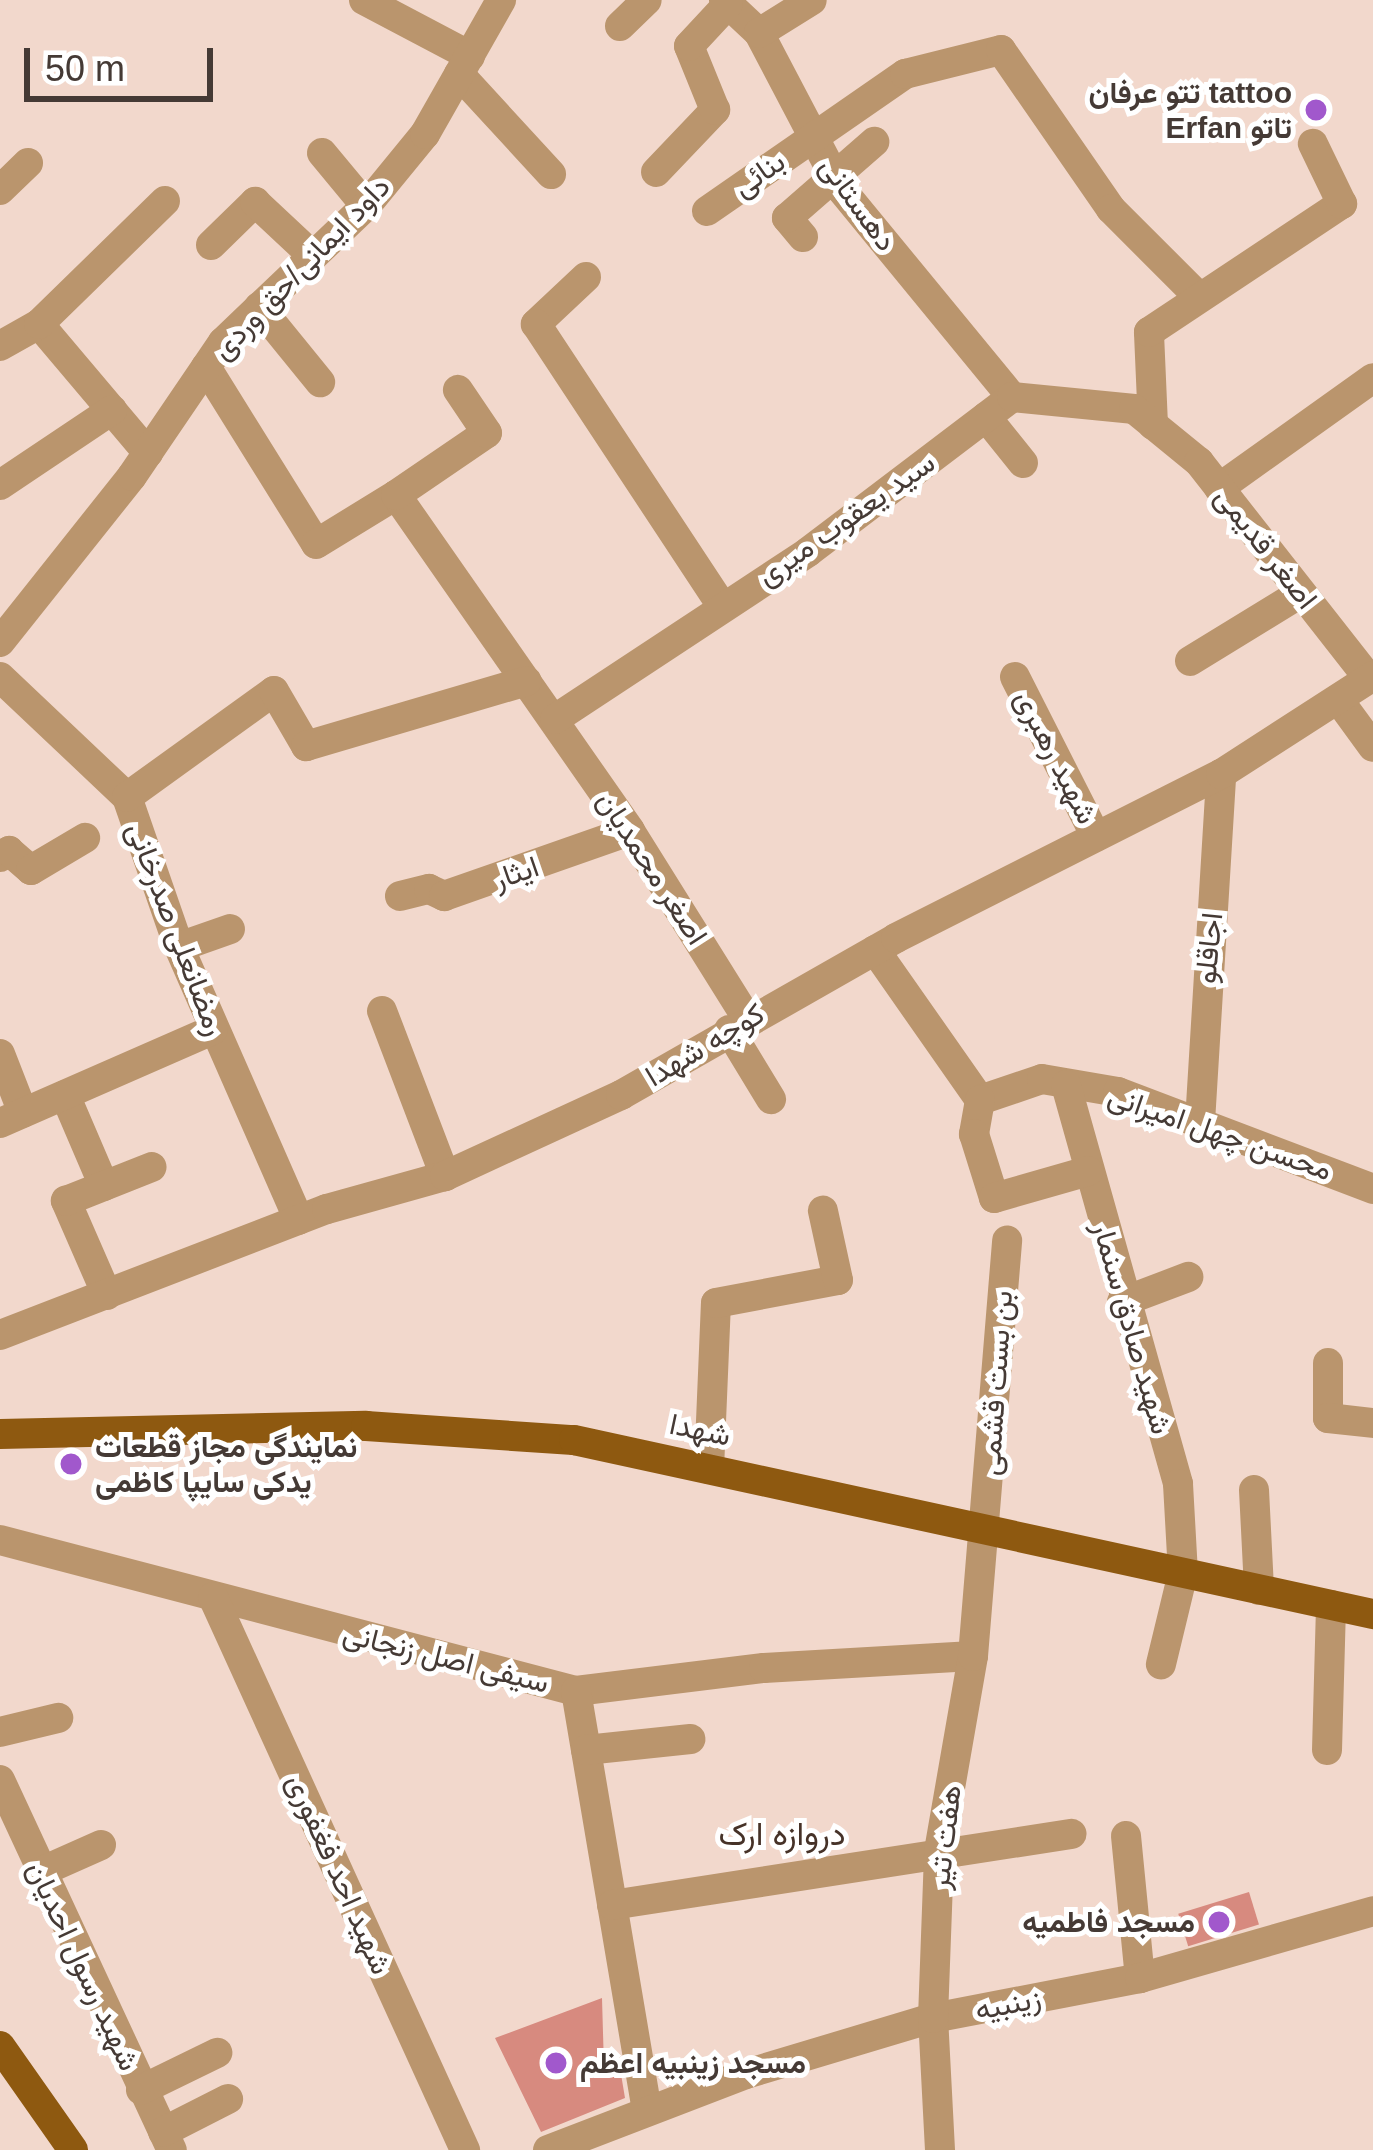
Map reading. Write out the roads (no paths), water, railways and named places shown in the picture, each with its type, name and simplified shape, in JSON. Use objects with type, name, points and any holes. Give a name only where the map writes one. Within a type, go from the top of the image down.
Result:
[{"type":"main road","name":"شهدا","points":[[0,1434],[366,1426],[574,1440],[1373,1614]]},
{"type":"main road","points":[[0,2046],[73,2150]]},
{"type":"street","points":[[364,0],[465,65],[550,174]]},
{"type":"street","name":"داود ایمانی/حق وردی","points":[[0,642],[148,452],[206,367],[259,307],[366,206],[425,134],[501,0]]},
{"type":"street","points":[[620,26],[647,0]]},
{"type":"street","points":[[759,33],[812,0]]},
{"type":"street","points":[[656,172],[715,110],[689,46],[726,2]]},
{"type":"street","name":"دهستانی","points":[[726,2],[759,33],[834,176],[1012,397]]},
{"type":"street","name":"بنائی","points":[[707,211],[905,74],[1001,50],[1111,208],[1196,294]]},
{"type":"street","points":[[803,237],[787,218],[874,142]]},
{"type":"street","points":[[1154,425],[1148,332],[1196,294],[1342,204],[1313,144]]},
{"type":"street","points":[[322,154],[366,206]]},
{"type":"street","points":[[0,190],[28,163]]},
{"type":"street","points":[[2,348],[39,324],[165,202]]},
{"type":"street","points":[[211,245],[255,202],[313,256]]},
{"type":"street","points":[[586,277],[536,324],[721,605]]},
{"type":"street","points":[[259,307],[320,382]]},
{"type":"street","points":[[39,324],[148,452]]},
{"type":"street","points":[[206,367],[316,544],[487,434],[458,390]]},
{"type":"street","points":[[1220,488],[1373,378]]},
{"type":"street","points":[[1012,397],[1134,409],[1154,425]]},
{"type":"street","name":"سید یعقوب میری","points":[[555,719],[721,605],[808,552],[1012,397]]},
{"type":"street","points":[[0,484],[112,410]]},
{"type":"street","points":[[986,417],[1023,463]]},
{"type":"street","name":"اصغر قدیمی","points":[[1154,425],[1220,488],[1371,678]]},
{"type":"street","name":"اصغر محمدیان","points":[[396,495],[630,831],[738,1024],[772,1099]]},
{"type":"street","points":[[1190,661],[1301,593]]},
{"type":"street","name":"رمضانعلی صدرخانی","points":[[0,677],[127,796],[179,947],[299,1220]]},
{"type":"street","name":"شهید رهبری","points":[[1015,677],[1096,838]]},
{"type":"street","name":"کوچه شهدا","points":[[0,1335],[299,1220],[446,1177],[621,1094],[875,950],[1221,774],[1371,678]]},
{"type":"street","points":[[127,796],[274,692],[306,746],[527,682]]},
{"type":"street","points":[[1339,699],[1373,748]]},
{"type":"street","name":"اجاقلو","points":[[1200,1121],[1221,774]]},
{"type":"street","name":"ایثار","points":[[400,896],[429,889],[444,896],[630,831]]},
{"type":"street","points":[[0,857],[9,851],[31,870],[85,838]]},
{"type":"street","points":[[179,947],[230,929]]},
{"type":"street","points":[[875,950],[980,1100],[974,1134],[994,1198],[1088,1171]]},
{"type":"street","points":[[382,1012],[446,1177]]},
{"type":"street","points":[[0,1054],[12,1118],[213,1030]]},
{"type":"street","name":"محسن چهل امیرانی","points":[[980,1100],[1042,1079],[1118,1092],[1373,1189]]},
{"type":"street","name":"شهید صادق سنمار","points":[[1066,1085],[1122,1302],[1178,1484],[1183,1573],[1161,1664]]},
{"type":"street","points":[[65,1096],[104,1186]]},
{"type":"street","points":[[107,1295],[66,1201],[152,1167]]},
{"type":"street","points":[[709,1469],[716,1303],[838,1280],[823,1211]]},
{"type":"street","name":"بن بست قشمی","points":[[985,1526],[1007,1240]]},
{"type":"street","points":[[1122,1302],[1188,1277]]},
{"type":"street","points":[[1328,1363],[1328,1418],[1373,1423]]},
{"type":"street","points":[[1255,1490],[1259,1589]]},
{"type":"street","name":"هفت تیر","points":[[940,2150],[933,2018],[939,1851],[973,1655],[985,1526]]},
{"type":"street","name":"سیفی اصل زنجانی","points":[[0,1540],[576,1691],[764,1668],[973,1655]]},
{"type":"street","name":"شهید احد فغفوری","points":[[214,1597],[466,2150]]},
{"type":"street","points":[[1328,1750],[1331,1605]]},
{"type":"street","points":[[576,1691],[646,2111]]},
{"type":"street","points":[[0,1732],[58,1718]]},
{"type":"street","points":[[586,1750],[691,1739]]},
{"type":"street","name":"شهید رسول احدیان","points":[[0,1780],[38,1873],[167,2141]]},
{"type":"street","points":[[612,1905],[1072,1834]]},
{"type":"street","points":[[1126,1836],[1140,1978]]},
{"type":"street","points":[[38,1873],[101,1844]]},
{"type":"street","name":"زینبیه","points":[[548,2150],[646,2111],[933,2018],[1140,1978],[1373,1911]]},
{"type":"street","points":[[142,2090],[217,2053]]},
{"type":"street","points":[[167,2141],[228,2099]]},
{"type":"place","name":"تتو عرفان tattoo Erfan تاتو","points":[[1316,110]]},
{"type":"place","name":"نمایندگی مجاز قطعات یدکی سایپا کاظمی","points":[[71,1464]]},
{"type":"place","name":"مسجد فاطمیه","points":[[1219,1922]]},
{"type":"place","name":"مسجد زینبیه اعظم","points":[[556,2063]]},
{"type":"district","name":"دروازه ارک","points":[[782,1834]]}]
